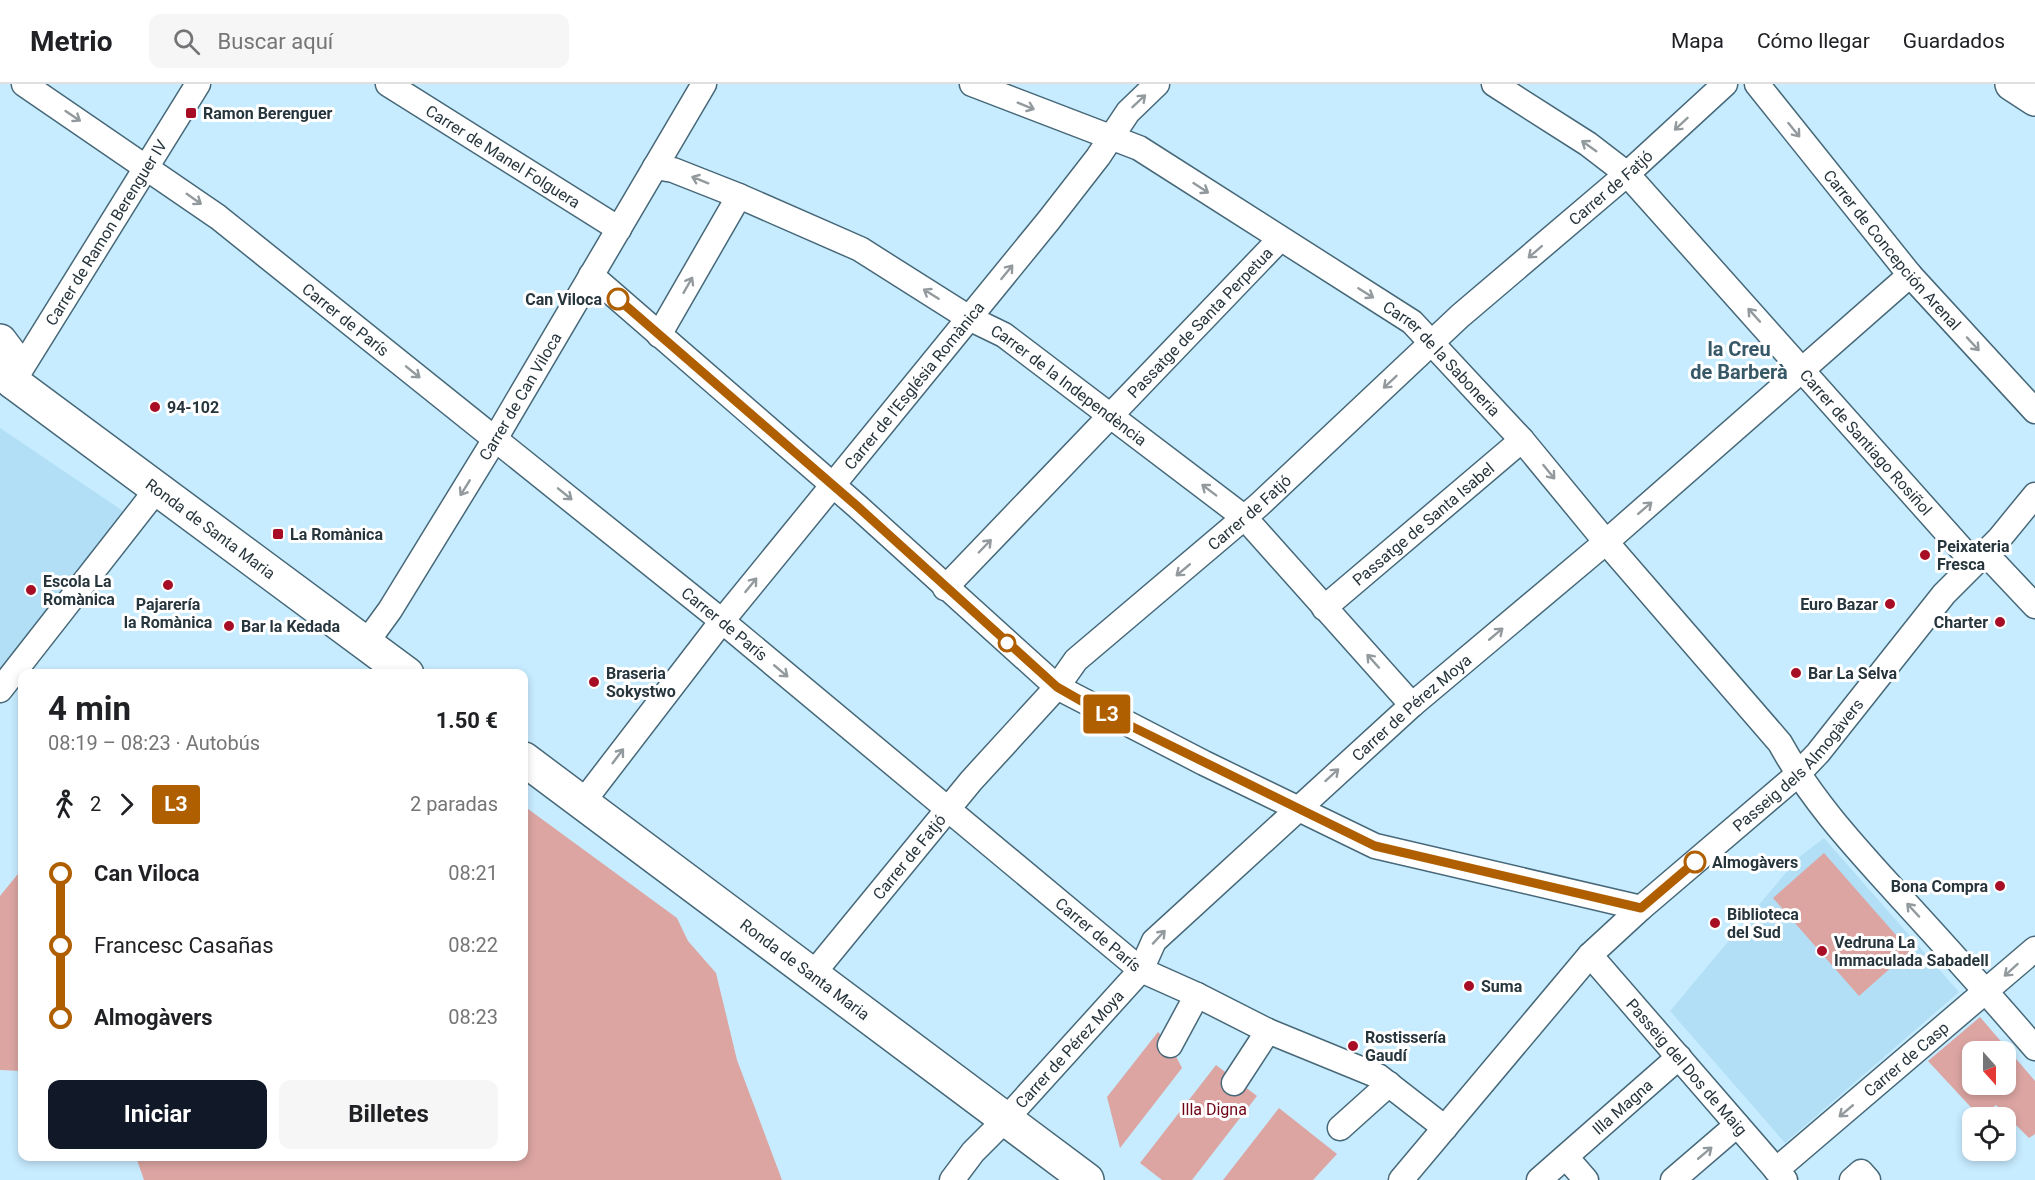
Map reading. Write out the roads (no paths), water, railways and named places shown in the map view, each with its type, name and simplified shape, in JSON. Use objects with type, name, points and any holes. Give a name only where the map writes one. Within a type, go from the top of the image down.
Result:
[{"type":"street","name":"Carrer de París","points":[[24,84],[218,217],[722,621],[947,811],[1141,970],[1268,1031],[1378,1076],[1445,1128]]},
{"type":"street","name":"Carrer de Ramon Berenguer IV","points":[[7,384],[198,84]]},
{"type":"street","name":"Carrer de Manel Folguera","points":[[388,84],[618,229]]},
{"type":"street","name":"Carrer de Can Viloca","points":[[366,643],[390,610],[495,439],[704,84]]},
{"type":"street","name":"Carrer de la Saboneria","points":[[972,84],[1139,148],[1412,322],[1522,440],[1606,542],[1780,742],[1797,775],[1828,818],[1987,991],[2035,1048]]},
{"type":"street","name":"Carrer de l'Església Romànica","points":[[583,802],[722,621],[1098,157],[1109,137],[1128,112],[1157,84]]},
{"type":"street","name":"Carrer de Santiago Rosiñol","points":[[1494,84],[1587,144],[1627,174],[1803,369],[1979,558],[2035,606]]},
{"type":"street","name":"Carrer de Fatjó","points":[[812,975],[947,811],[1057,687],[1076,660],[1245,518],[1433,342],[1627,174],[1725,84]]},
{"type":"street","name":"Carrer de Concepción Arenal","points":[[1757,84],[1910,275],[2035,411]]},
{"type":"street","points":[[2012,84],[2035,99]]},
{"type":"street","name":"Carrer de la Independència","points":[[655,167],[673,170],[739,196],[860,249],[969,318],[1004,335],[1245,518],[1412,705]]},
{"type":"street","points":[[659,335],[739,196]]},
{"type":"street","name":"Passatge de Santa Perpetua","points":[[945,588],[1280,239]]},
{"type":"street","points":[[591,275],[830,486],[857,506],[1057,687],[1204,763],[1375,846],[1641,908]]},
{"type":"street","name":"Carrer de Pérez Moya","points":[[952,1180],[973,1152],[1006,1119],[1141,970],[1154,941],[1412,705],[1606,542],[1910,275]]},
{"type":"street","points":[[0,341],[12,357],[7,384]]},
{"type":"street","name":"Ronda de Santa Maria","points":[[7,384],[158,488],[400,669]]},
{"type":"street","name":"Passatge de Santa Isabel","points":[[1324,608],[1522,440]]},
{"type":"street","points":[[0,690],[158,488]]},
{"type":"street","name":"Passeig dels Almogàvers","points":[[1401,1180],[1590,955],[1641,908],[1797,775],[1944,594],[2035,495]]},
{"type":"street","name":"Ronda de Santa Maria","points":[[528,762],[1087,1180]]},
{"type":"street","name":"Carrer de Casp","points":[[1780,1175],[2035,949]]},
{"type":"street","name":"Passeig del Dos de Maig","points":[[1590,955],[1780,1175]]},
{"type":"street","points":[[1170,1045],[1197,995]]},
{"type":"street","points":[[1234,1083],[1268,1031]]},
{"type":"street","name":"Illa Magna","points":[[1539,1180],[1679,1057]]},
{"type":"street","points":[[1340,1128],[1389,1084]]},
{"type":"street","points":[[1673,1180],[1737,1125]]},
{"type":"street","points":[[1566,1157],[1586,1180]]},
{"type":"street","points":[[1852,1180],[1861,1172],[1868,1180]]},
{"type":"place","name":"Ramon Berenguer","points":[[191,113]]},
{"type":"place","name":"Can Viloca","points":[[618,299]]},
{"type":"place","name":"94-102","points":[[155,407]]},
{"type":"place","name":"La Romànica","points":[[278,534]]},
{"type":"place","name":"Peixateria Fresca","points":[[1925,555]]},
{"type":"place","name":"Pajarería la Romànica","points":[[168,585]]},
{"type":"place","name":"Escola La Romànica","points":[[31,590]]},
{"type":"place","name":"Euro Bazar","points":[[1890,604]]},
{"type":"place","name":"Charter","points":[[2000,622]]},
{"type":"place","name":"Bar la Kedada","points":[[229,626]]},
{"type":"place","name":"Bar La Selva","points":[[1796,673]]},
{"type":"place","name":"Braseria Sokystwo","points":[[594,682]]},
{"type":"place","name":"Almogàvers","points":[[1695,862]]},
{"type":"place","name":"Bona Compra","points":[[2000,886]]},
{"type":"place","name":"Biblioteca del Sud","points":[[1715,923]]},
{"type":"place","name":"Vedruna La Immaculada Sabadell","points":[[1822,951]]},
{"type":"place","name":"Suma","points":[[1469,986]]},
{"type":"place","name":"Rostissería Gaudí","points":[[1353,1046]]},
{"type":"district","name":"la Creu de Barberà","points":[[1739,360]]},
{"type":"park label","name":"Illa Digna","points":[[1214,1109]]}]
